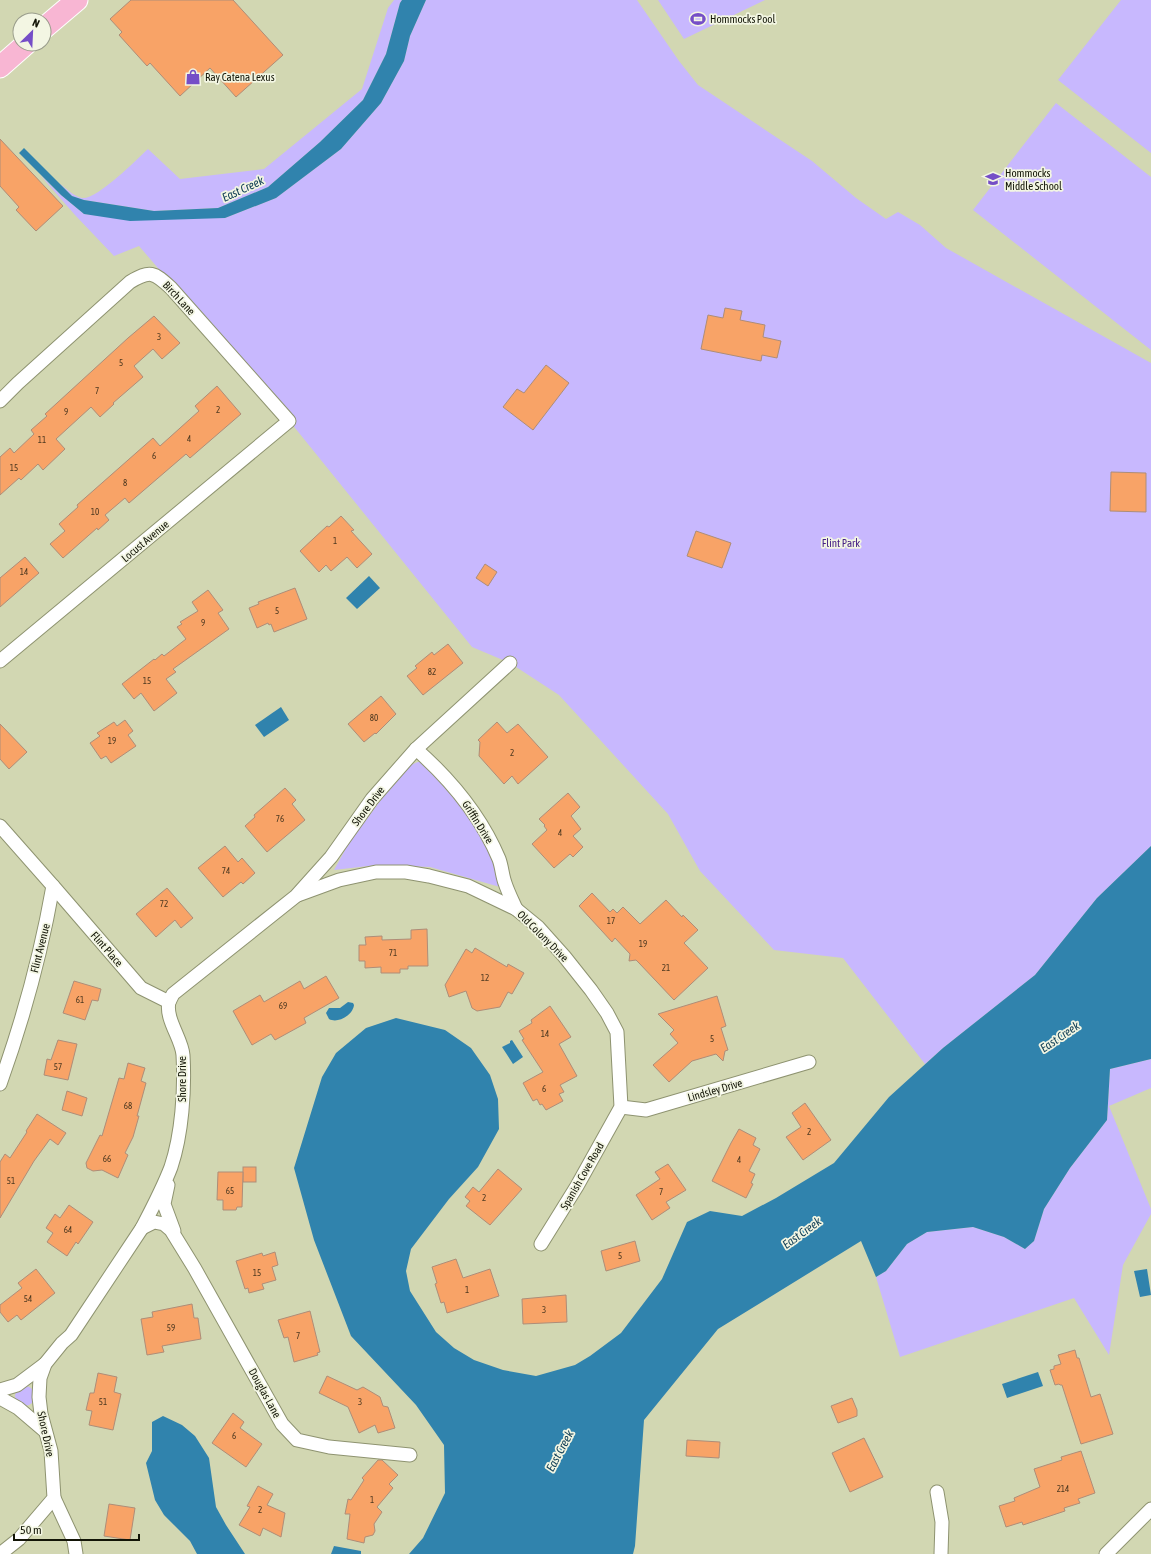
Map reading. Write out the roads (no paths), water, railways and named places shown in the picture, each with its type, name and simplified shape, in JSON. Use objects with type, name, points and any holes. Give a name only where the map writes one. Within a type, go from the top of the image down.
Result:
[{"type":"main road","points":[[52,21],[77,0]]},
{"type":"main road","points":[[0,67],[17,52]]},
{"type":"street","name":"Birch Lane","points":[[0,401],[130,282],[141,275],[148,274],[159,277],[171,288],[289,421]]},
{"type":"street","name":"Locust Avenue","points":[[0,661],[289,421]]},
{"type":"street","name":"Shore Drive","points":[[54,1498],[51,1451],[41,1414],[39,1397],[40,1378],[44,1364],[71,1335],[142,1228],[171,1167],[177,1140],[184,1089],[183,1052],[172,1021],[169,1002],[173,994],[296,896],[331,857],[372,799],[416,749],[510,663]]},
{"type":"street","name":"Griffin Drive","points":[[416,749],[432,764],[470,806],[488,834],[500,861],[504,882],[516,909]]},
{"type":"street","points":[[0,826],[53,886]]},
{"type":"street","name":"Old Colony Drive","points":[[296,896],[339,880],[376,872],[406,872],[468,886],[516,909],[538,927],[569,962],[592,990],[614,1026],[617,1032],[621,1107]]},
{"type":"street","name":"Flint Place","points":[[53,886],[142,988],[169,1002]]},
{"type":"street","name":"Flint Avenue","points":[[0,1084],[12,1051],[44,934],[53,886]]},
{"type":"street","name":"Lindsley Drive","points":[[621,1107],[646,1110],[809,1062]]},
{"type":"street","name":"Spanish Cove Road","points":[[541,1244],[577,1186],[621,1107]]},
{"type":"street","name":"Douglas Lane","points":[[171,1167],[164,1204],[179,1244]]},
{"type":"street","name":"Douglas Lane","points":[[142,1228],[154,1222],[164,1224],[171,1230],[195,1269],[282,1424],[297,1440],[328,1447],[410,1454]]},
{"type":"street","points":[[0,1390],[17,1385],[44,1364]]},
{"type":"street","points":[[0,1398],[24,1413],[46,1431]]},
{"type":"street","points":[[937,1492],[942,1522],[941,1554]]},
{"type":"street","points":[[0,1554],[20,1539],[54,1498],[74,1541],[76,1554]]},
{"type":"street","points":[[1106,1554],[1151,1509]]},
{"type":"water","points":[[402,0],[426,0],[410,36],[404,61],[381,103],[341,149],[276,198],[225,218],[130,221],[84,214],[61,195],[19,153],[24,148],[72,196],[84,200],[154,211],[218,208],[268,187],[320,142],[363,100],[386,54]]},
{"type":"water","points":[[369,576],[380,588],[357,609],[346,598]]},
{"type":"water","points":[[281,707],[289,720],[264,737],[255,725]]},
{"type":"water","name":"East Creek","points":[[1151,846],[1151,1059],[1110,1069],[1107,1120],[1070,1168],[1044,1209],[1034,1241],[1025,1249],[1004,1237],[973,1227],[927,1232],[907,1244],[886,1271],[876,1277],[861,1241],[718,1329],[644,1420],[635,1546],[633,1554],[409,1554],[423,1538],[445,1493],[444,1445],[416,1405],[351,1336],[314,1240],[294,1168],[322,1077],[336,1053],[366,1028],[396,1018],[445,1030],[471,1048],[490,1075],[498,1099],[499,1129],[478,1167],[449,1199],[411,1249],[406,1271],[410,1291],[436,1332],[454,1348],[474,1360],[503,1370],[536,1376],[575,1365],[621,1333],[662,1279],[687,1222],[710,1211],[742,1216],[776,1198],[834,1163],[889,1097],[943,1048],[1035,975],[1097,898]]},
{"type":"water","points":[[348,1002],[353,1003],[354,1005],[353,1009],[348,1015],[337,1020],[329,1019],[326,1013],[329,1008],[340,1008]]},
{"type":"water","points":[[512,1040],[523,1057],[513,1064],[502,1047],[510,1043]]},
{"type":"water","points":[[1147,1269],[1151,1295],[1140,1297],[1134,1271]]},
{"type":"water","points":[[1038,1372],[1043,1386],[1007,1398],[1002,1384]]},
{"type":"water","points":[[163,1416],[182,1425],[195,1436],[209,1458],[216,1507],[245,1554],[197,1554],[190,1541],[164,1515],[155,1500],[146,1463],[152,1451],[152,1422]]},
{"type":"water","points":[[334,1546],[361,1551],[361,1554],[331,1554]]},
{"type":"place","name":"Hommocks Pool","points":[[698,19]]},
{"type":"place","name":"Ray Catena Lexus","points":[[193,77]]},
{"type":"place","name":"Hommocks Middle School","points":[[993,179]]},
{"type":"park label","name":"Flint Park","points":[[841,543]]}]
